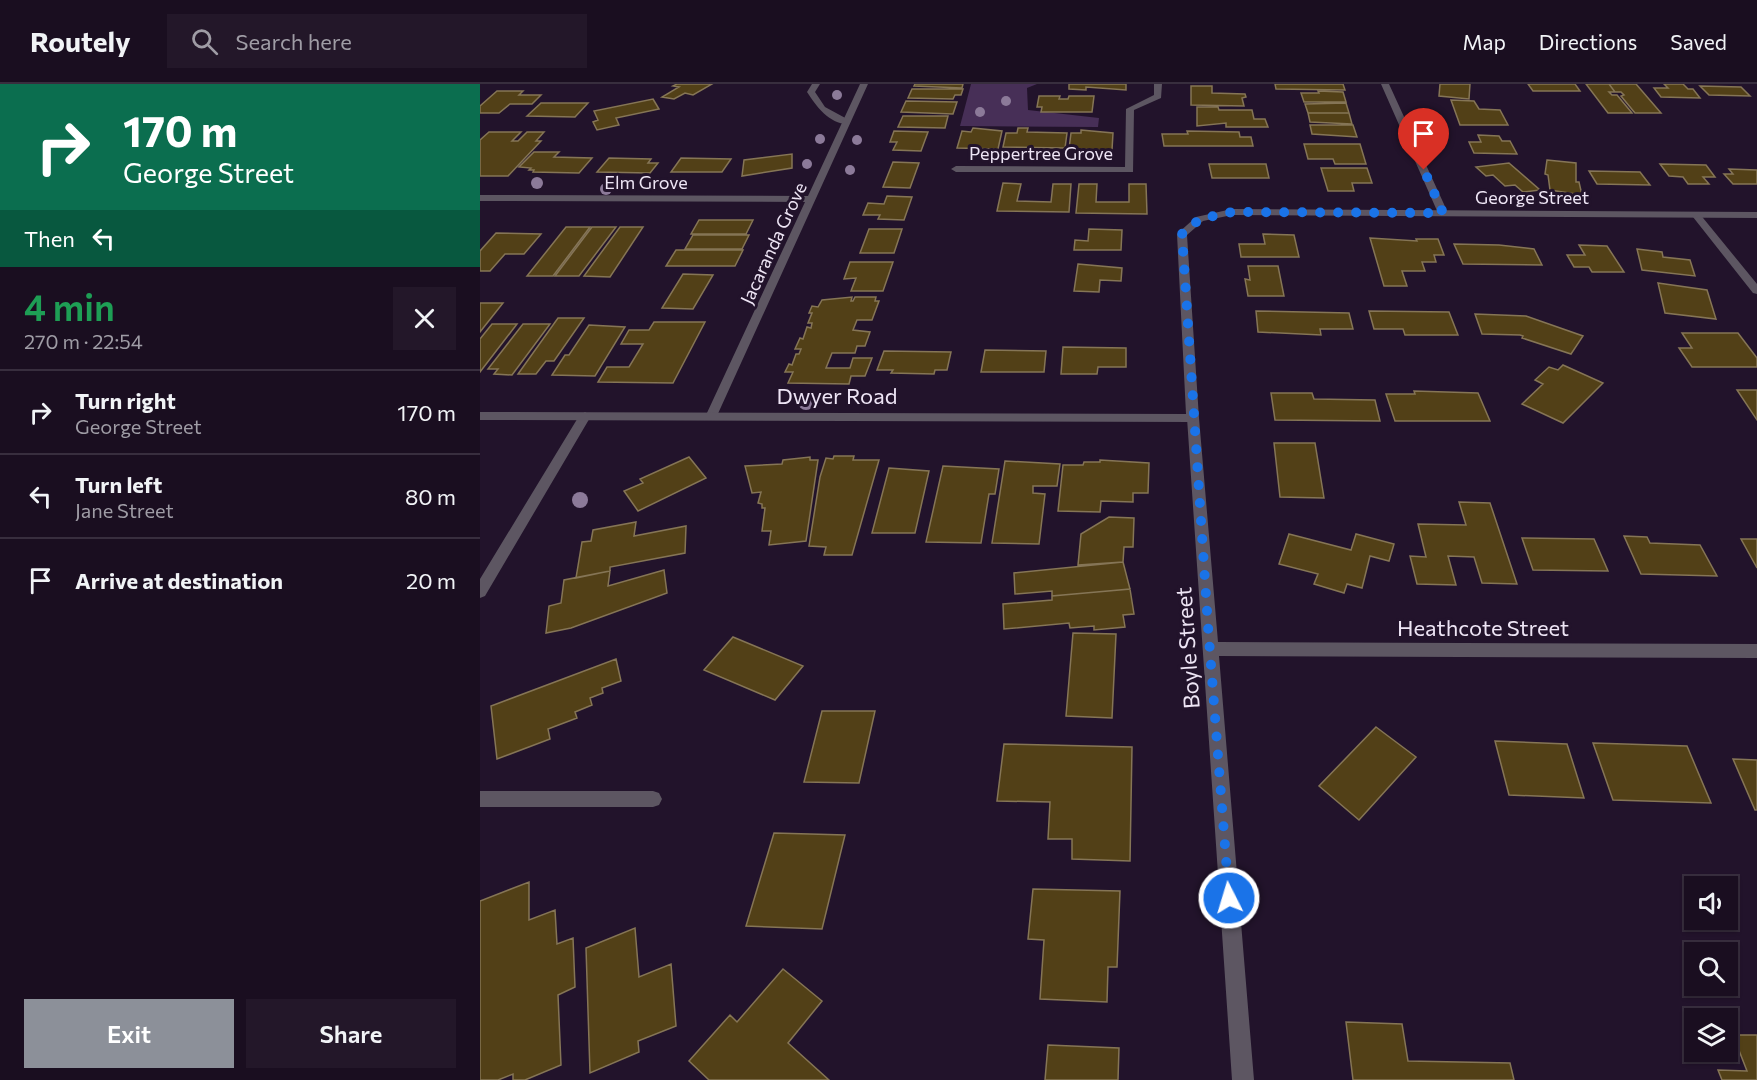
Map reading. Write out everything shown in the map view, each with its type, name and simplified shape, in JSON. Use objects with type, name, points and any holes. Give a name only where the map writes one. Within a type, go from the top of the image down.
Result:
[{"type":"street","points":[[816,84],[811,92],[822,109],[846,122]]},
{"type":"street","name":"Jacaranda Grove","points":[[712,415],[864,84]]},
{"type":"street","name":"Peppertree Grove","points":[[956,169],[1130,170],[1130,109],[1158,96],[1158,84]]},
{"type":"street","points":[[1385,84],[1443,213]]},
{"type":"street","name":"Elm Grove","points":[[480,198],[812,199]]},
{"type":"street","name":"George Street","points":[[1200,219],[1232,212],[1757,215]]},
{"type":"street","points":[[1696,215],[1757,291]]},
{"type":"street","name":"Boyle Street","points":[[1200,219],[1182,234],[1209,649],[1243,1080]]},
{"type":"street","name":"Dwyer Road","points":[[480,416],[1193,418]]},
{"type":"street","points":[[480,592],[585,416]]},
{"type":"street","name":"Heathcote Street","points":[[1209,649],[1757,651]]},
{"type":"street","points":[[480,799],[653,799]]},
{"type":"shaded area","points":[[971,84],[1037,84],[1027,88],[1028,110],[1099,118],[1098,127],[960,126]]},
{"type":"building","points":[[712,84],[693,95],[685,93],[674,99],[662,97],[679,87],[673,86]]},
{"type":"building","points":[[915,84],[963,84],[962,88],[914,86]]},
{"type":"building","points":[[1069,84],[1126,84],[1126,90],[1086,87],[1086,90],[1069,89]]},
{"type":"building","points":[[1275,84],[1343,84],[1345,90],[1276,89]]},
{"type":"building","points":[[1440,84],[1470,84],[1469,99],[1439,96]]},
{"type":"building","points":[[1528,84],[1575,84],[1580,91],[1533,91]]},
{"type":"building","points":[[1586,84],[1609,84],[1615,92],[1609,92],[1617,95],[1632,113],[1608,113]]},
{"type":"building","points":[[1609,84],[1636,84],[1661,113],[1635,113],[1621,96],[1624,95],[1621,92],[1615,92]]},
{"type":"building","points":[[1664,84],[1683,84],[1688,89],[1693,89],[1700,98],[1661,97],[1654,88],[1668,88]]},
{"type":"building","points":[[1191,86],[1212,86],[1212,93],[1245,94],[1246,97],[1242,98],[1244,106],[1191,105]]},
{"type":"building","points":[[1700,86],[1741,87],[1750,96],[1709,95]]},
{"type":"building","points":[[912,89],[963,89],[961,95],[955,95],[953,99],[908,98]]},
{"type":"building","points":[[497,91],[523,91],[519,95],[541,95],[532,104],[510,104],[499,113],[480,113],[480,106]]},
{"type":"building","points":[[1318,91],[1343,92],[1346,102],[1304,102],[1301,93],[1319,93]]},
{"type":"building","points":[[1039,96],[1060,96],[1059,99],[1068,99],[1069,96],[1094,96],[1092,112],[1041,112],[1042,107],[1037,107]]},
{"type":"building","points":[[653,99],[659,109],[616,118],[619,125],[597,130],[593,122],[598,120],[594,111]]},
{"type":"building","points":[[1451,100],[1474,101],[1479,109],[1500,110],[1508,125],[1460,125]]},
{"type":"building","points":[[906,101],[957,102],[953,114],[901,112]]},
{"type":"building","points":[[541,103],[588,103],[575,117],[527,116]]},
{"type":"building","points":[[1346,103],[1349,113],[1308,113],[1305,104]]},
{"type":"building","points":[[1197,107],[1252,110],[1254,119],[1265,119],[1268,127],[1226,127],[1226,123],[1197,126]]},
{"type":"building","points":[[1308,113],[1349,113],[1352,124],[1310,122]]},
{"type":"building","points":[[903,116],[948,116],[945,128],[898,127]]},
{"type":"building","points":[[1310,125],[1353,125],[1357,137],[1312,134]]},
{"type":"building","points":[[973,128],[1002,131],[998,149],[957,148],[962,131],[971,132]]},
{"type":"building","points":[[1018,128],[1028,128],[1027,132],[1067,133],[1065,148],[1003,147],[1006,133],[1017,133]]},
{"type":"building","points":[[1081,130],[1113,133],[1112,150],[1069,149],[1071,133],[1081,133]]},
{"type":"building","points":[[894,131],[928,132],[921,151],[893,150],[897,142],[890,142]]},
{"type":"building","points":[[1187,131],[1239,132],[1240,137],[1251,137],[1253,146],[1164,146],[1162,134],[1188,134]]},
{"type":"building","points":[[489,132],[521,132],[512,141],[518,141],[527,132],[544,132],[536,141],[541,141],[508,176],[480,176],[480,140]]},
{"type":"building","points":[[1478,135],[1499,136],[1502,141],[1510,141],[1517,154],[1474,153],[1469,142],[1481,142]]},
{"type":"building","points":[[1304,144],[1360,144],[1366,164],[1335,164],[1333,159],[1308,159]]},
{"type":"building","points":[[534,152],[559,152],[554,157],[592,158],[579,173],[533,172],[534,170],[529,170],[531,168],[519,167]]},
{"type":"building","points":[[792,154],[792,168],[742,176],[744,160]]},
{"type":"building","points":[[609,158],[651,159],[648,163],[658,163],[650,173],[597,172]]},
{"type":"building","points":[[681,158],[731,159],[722,172],[671,172]]},
{"type":"building","points":[[1547,160],[1576,163],[1576,182],[1579,182],[1582,195],[1550,190],[1548,175],[1545,174]]},
{"type":"building","points":[[893,162],[919,163],[910,188],[883,187]]},
{"type":"building","points":[[1509,163],[1540,190],[1523,192],[1515,185],[1505,186],[1493,175],[1486,176],[1476,167]]},
{"type":"building","points":[[1209,164],[1266,164],[1269,178],[1212,178]]},
{"type":"building","points":[[1660,164],[1706,165],[1715,177],[1703,177],[1709,184],[1688,184],[1683,177],[1669,176]]},
{"type":"building","points":[[1321,168],[1367,168],[1372,183],[1352,183],[1354,191],[1328,191]]},
{"type":"building","points":[[1729,169],[1757,170],[1757,184],[1733,184],[1724,174],[1733,174]]},
{"type":"building","points":[[1589,171],[1640,172],[1650,185],[1597,184]]},
{"type":"building","points":[[1003,183],[1021,184],[1017,201],[1051,202],[1053,184],[1071,184],[1069,212],[997,211]]},
{"type":"building","points":[[1079,184],[1097,184],[1096,202],[1129,202],[1129,184],[1146,184],[1147,214],[1076,213]]},
{"type":"building","points":[[887,196],[912,197],[904,220],[878,219],[880,215],[863,215],[868,203],[884,204]]},
{"type":"building","points":[[699,220],[753,220],[746,234],[691,234]]},
{"type":"building","points":[[566,227],[590,227],[553,276],[527,276]]},
{"type":"building","points":[[592,227],[616,227],[579,276],[555,276]]},
{"type":"building","points":[[620,227],[643,227],[610,277],[584,276]]},
{"type":"building","points":[[869,229],[902,229],[894,253],[860,253]]},
{"type":"building","points":[[1089,229],[1122,230],[1121,250],[1074,250],[1075,240],[1088,241]]},
{"type":"building","points":[[496,233],[541,234],[524,254],[505,254],[490,271],[480,271],[480,251]]},
{"type":"building","points":[[1263,234],[1294,235],[1299,257],[1241,257],[1239,244],[1265,244]]},
{"type":"building","points":[[693,235],[749,235],[742,249],[685,249]]},
{"type":"building","points":[[1370,238],[1417,241],[1416,239],[1438,239],[1444,255],[1434,255],[1436,262],[1422,262],[1425,271],[1402,271],[1407,286],[1384,286]]},
{"type":"building","points":[[1454,244],[1499,245],[1534,249],[1542,265],[1463,264]]},
{"type":"building","points":[[1579,245],[1607,246],[1624,272],[1592,272],[1589,267],[1574,267],[1567,255],[1585,255]]},
{"type":"building","points":[[1637,249],[1662,252],[1663,257],[1690,260],[1695,276],[1642,270]]},
{"type":"building","points":[[676,250],[743,250],[735,266],[666,266]]},
{"type":"building","points":[[850,262],[893,262],[883,291],[851,291],[856,278],[844,279]]},
{"type":"building","points":[[1078,264],[1122,268],[1121,281],[1100,280],[1099,292],[1074,291]]},
{"type":"building","points":[[1248,266],[1278,266],[1284,296],[1248,296],[1245,279],[1250,280]]},
{"type":"building","points":[[683,274],[713,275],[693,309],[662,308]]},
{"type":"building","points":[[1658,283],[1707,290],[1716,319],[1665,313]]},
{"type":"building","points":[[852,297],[851,301],[855,297],[876,297],[875,301],[879,301],[872,320],[857,320],[853,330],[870,332],[865,346],[857,346],[855,353],[832,353],[826,368],[850,368],[853,358],[872,358],[865,376],[851,376],[849,384],[788,383],[793,372],[785,372],[789,364],[792,365],[796,354],[799,354],[801,349],[795,349],[800,338],[803,339],[807,327],[811,328],[812,323],[808,323],[812,306],[818,307],[822,300]]},
{"type":"building","points":[[480,303],[503,303],[480,332]]},
{"type":"building","points":[[1256,311],[1349,313],[1353,329],[1320,329],[1321,335],[1258,332]]},
{"type":"building","points":[[1369,311],[1449,312],[1458,335],[1405,335],[1403,329],[1374,329]]},
{"type":"building","points":[[1475,314],[1526,316],[1583,336],[1571,354],[1522,338],[1523,336],[1520,335],[1482,334]]},
{"type":"building","points":[[558,318],[584,318],[554,361],[546,361],[536,374],[518,374]]},
{"type":"building","points":[[654,322],[705,322],[673,383],[598,382],[607,367],[629,367],[643,344],[621,344],[629,330],[649,330]]},
{"type":"building","points":[[492,324],[517,324],[480,372],[480,339]]},
{"type":"building","points":[[523,324],[550,324],[512,375],[494,374],[498,369],[488,369]]},
{"type":"building","points":[[589,325],[625,327],[595,376],[552,375],[565,355],[569,355]]},
{"type":"building","points":[[1682,333],[1738,333],[1757,358],[1757,367],[1692,367],[1679,348],[1692,348]]},
{"type":"building","points":[[1063,347],[1126,348],[1126,367],[1098,367],[1097,374],[1061,374]]},
{"type":"building","points":[[985,350],[1046,351],[1044,372],[981,372]]},
{"type":"building","points":[[884,351],[951,352],[947,370],[935,370],[934,374],[891,373],[893,370],[877,370]]},
{"type":"building","points":[[1563,365],[1603,383],[1563,423],[1522,404],[1543,384],[1535,380],[1549,367],[1558,370]]},
{"type":"building","points":[[1737,390],[1757,390],[1757,420]]},
{"type":"building","points":[[1414,391],[1478,393],[1490,421],[1395,421],[1386,394],[1415,394]]},
{"type":"building","points":[[1271,393],[1312,393],[1314,399],[1375,400],[1380,421],[1275,420]]},
{"type":"building","points":[[1274,443],[1315,443],[1324,498],[1280,497]]},
{"type":"building","points":[[834,456],[854,456],[853,460],[879,460],[852,555],[824,555],[826,547],[809,546],[820,477],[826,458],[833,459]]},
{"type":"building","points":[[689,457],[706,478],[638,511],[624,491],[643,483],[640,479]]},
{"type":"building","points":[[810,457],[810,460],[818,460],[806,541],[769,545],[771,531],[762,531],[765,508],[758,503],[761,492],[752,493],[745,466],[782,464],[783,460]]},
{"type":"building","points":[[1100,460],[1149,463],[1148,493],[1133,493],[1133,502],[1101,501],[1100,512],[1058,511],[1063,465],[1083,465],[1084,462],[1100,462]]},
{"type":"building","points":[[1005,461],[1060,464],[1057,486],[1033,486],[1033,493],[1045,494],[1039,544],[992,543]]},
{"type":"building","points":[[943,466],[999,469],[995,494],[989,494],[981,543],[926,542]]},
{"type":"building","points":[[889,468],[929,471],[915,533],[872,533]]},
{"type":"building","points":[[1459,502],[1490,503],[1517,584],[1482,583],[1474,557],[1448,556],[1456,585],[1417,584],[1410,556],[1426,557],[1418,524],[1466,525]]},
{"type":"building","points":[[1109,517],[1134,518],[1133,547],[1124,547],[1123,562],[1078,565],[1081,534]]},
{"type":"building","points":[[636,522],[634,536],[686,526],[685,553],[610,567],[610,571],[576,578],[582,542],[591,541],[593,530]]},
{"type":"building","points":[[1289,534],[1351,550],[1356,534],[1394,544],[1389,561],[1370,556],[1362,588],[1347,584],[1344,593],[1314,584],[1318,574],[1279,564]]},
{"type":"building","points":[[1624,536],[1647,537],[1650,543],[1700,545],[1717,576],[1641,574]]},
{"type":"building","points":[[1522,538],[1594,539],[1608,571],[1533,570]]},
{"type":"building","points":[[1741,539],[1757,539],[1757,568]]},
{"type":"building","points":[[1123,562],[1130,589],[1052,596],[1052,591],[1015,594],[1014,573]]},
{"type":"building","points":[[664,570],[667,593],[571,628],[546,633],[549,606],[561,603],[564,580],[610,571],[608,586]]},
{"type":"building","points":[[1130,589],[1134,614],[1123,615],[1125,627],[1094,630],[1094,626],[1070,628],[1069,623],[1004,629],[1003,604],[1052,600],[1052,596]]},
{"type":"building","points":[[1073,633],[1116,634],[1112,718],[1066,716]]},
{"type":"building","points":[[733,637],[803,666],[775,700],[704,670]]},
{"type":"building","points":[[616,659],[621,681],[602,688],[603,693],[590,698],[592,705],[575,712],[577,718],[548,729],[550,739],[497,759],[491,706]]},
{"type":"building","points":[[822,711],[875,711],[859,783],[804,782]]},
{"type":"building","points":[[1376,727],[1416,757],[1359,820],[1319,786]]},
{"type":"building","points":[[1495,741],[1567,744],[1584,798],[1509,795]]},
{"type":"building","points":[[1593,743],[1687,746],[1711,803],[1613,800]]},
{"type":"building","points":[[1004,744],[1132,747],[1130,861],[1072,859],[1072,839],[1048,839],[1050,802],[997,801]]},
{"type":"building","points":[[1733,759],[1757,760],[1757,810],[1755,810]]},
{"type":"building","points":[[774,833],[845,835],[822,929],[746,926]]},
{"type":"building","points":[[529,882],[529,920],[555,910],[557,944],[573,938],[575,987],[558,995],[561,1065],[525,1080],[513,1080],[513,1074],[498,1080],[480,1080],[480,901]]},
{"type":"building","points":[[1033,889],[1120,891],[1117,967],[1108,967],[1107,1002],[1040,999],[1044,940],[1028,939]]},
{"type":"building","points":[[635,928],[639,977],[671,964],[676,1026],[638,1041],[639,1052],[590,1073],[586,948]]},
{"type":"building","points":[[783,969],[822,1001],[788,1043],[829,1080],[709,1080],[689,1061],[730,1015],[737,1022]]},
{"type":"building","points":[[1346,1022],[1402,1024],[1408,1061],[1510,1063],[1514,1080],[1353,1080]]},
{"type":"building","points":[[1738,1035],[1757,1035],[1757,1080],[1722,1080],[1718,1070],[1747,1071],[1738,1048]]},
{"type":"building","points":[[1048,1045],[1119,1048],[1118,1080],[1045,1080]]},
{"type":"route","points":[[1229,898],[1189,359],[1182,234],[1200,219],[1232,212],[1443,213],[1424,170]]}]
